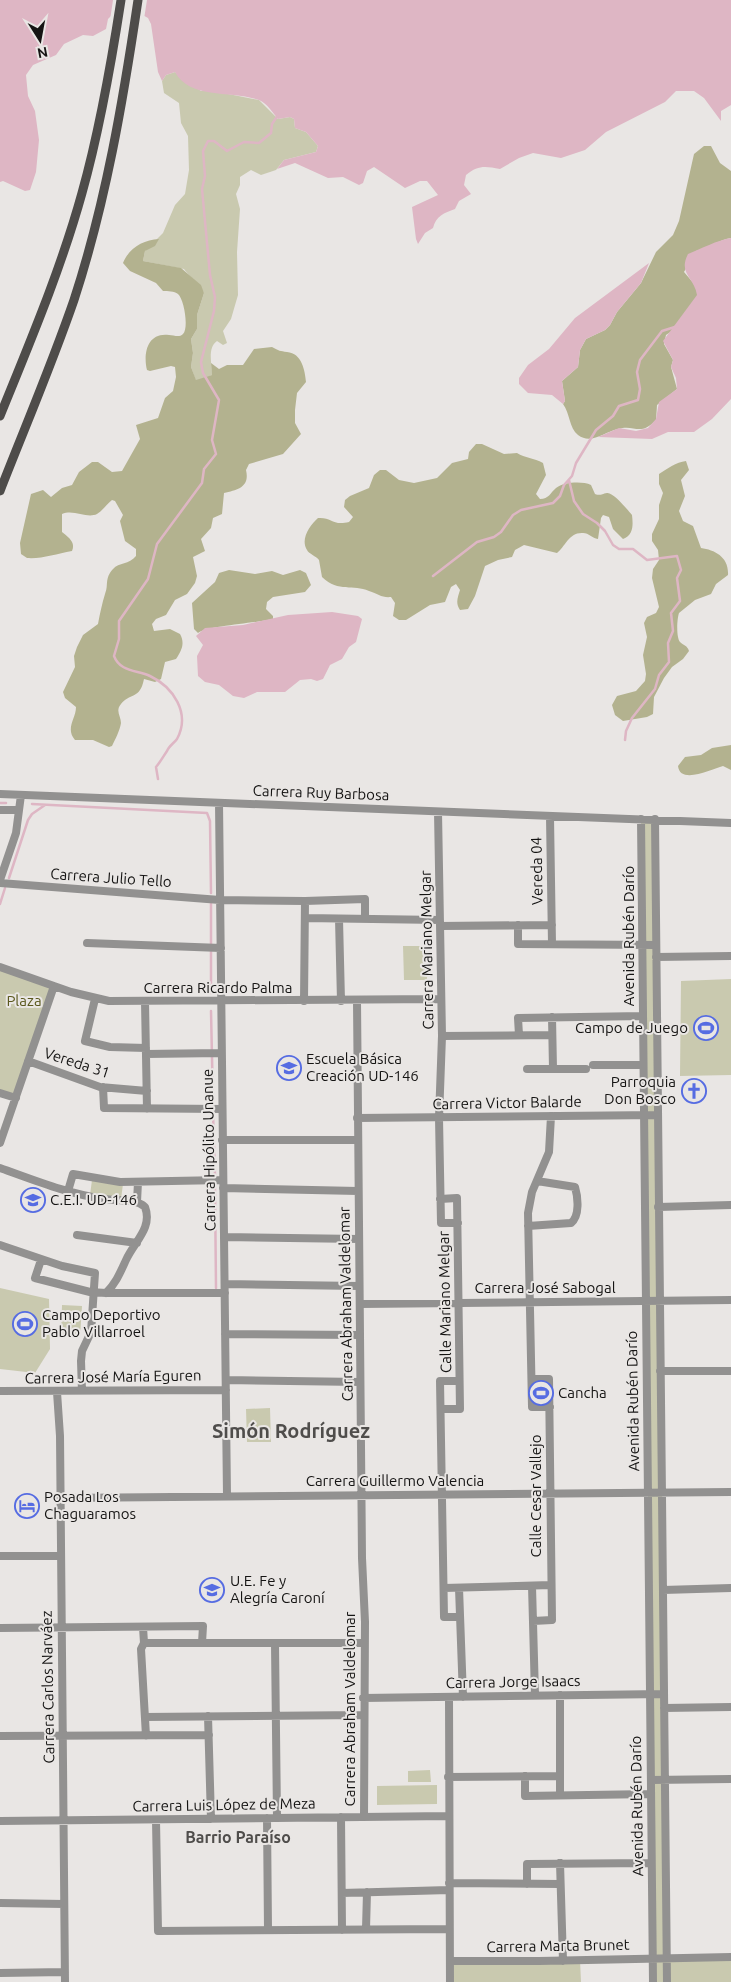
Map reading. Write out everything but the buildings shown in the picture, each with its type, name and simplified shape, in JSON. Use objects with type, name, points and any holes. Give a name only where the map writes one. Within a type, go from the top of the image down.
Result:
[{"type":"main road","points":[[0,416],[37,327],[74,221],[88,171],[110,70],[121,0]]},
{"type":"main road","points":[[0,491],[74,300],[104,189],[128,73],[138,0]]},
{"type":"street","name":"Carrera Ruy Barbosa","points":[[0,794],[550,817],[655,819]]},
{"type":"street","points":[[0,881],[16,833],[21,795]]},
{"type":"street","name":"Carrera Hipólito Unanue","points":[[220,803],[220,900],[214,947],[221,1001],[215,1053],[222,1109],[227,1496]]},
{"type":"street","points":[[0,810],[19,810]]},
{"type":"street","name":"Carrera Mariano Melgar","points":[[438,812],[442,1036],[439,1118]]},
{"type":"street","name":"Vereda 04","points":[[550,817],[552,944]]},
{"type":"street","name":"Avenida Rubén Darío","points":[[641,819],[652,1982]]},
{"type":"street","points":[[655,819],[731,823]]},
{"type":"street","name":"Avenida Rubén Darío","points":[[655,819],[667,1982]]},
{"type":"street","name":"Carrera Julio Tello","points":[[0,881],[220,900],[305,901],[365,899],[365,919]]},
{"type":"street","points":[[304,1001],[305,901]]},
{"type":"street","points":[[305,918],[552,925]]},
{"type":"street","points":[[339,919],[340,1001]]},
{"type":"street","points":[[518,925],[518,944],[656,945]]},
{"type":"street","points":[[87,942],[214,947]]},
{"type":"street","points":[[656,957],[731,956]]},
{"type":"street","name":"Carrera Ricardo Palma","points":[[0,968],[95,999],[145,1002],[441,999]]},
{"type":"street","points":[[0,1143],[54,986]]},
{"type":"street","points":[[95,999],[85,1041],[110,1047],[146,1051],[215,1053]]},
{"type":"street","name":"Carrera Abraham Valdelomar","points":[[357,1001],[364,1817]]},
{"type":"street","points":[[145,1002],[147,1109]]},
{"type":"street","points":[[519,1035],[518,1018],[643,1016]]},
{"type":"street","points":[[552,1018],[553,1069]]},
{"type":"street","points":[[442,1036],[552,1035]]},
{"type":"street","name":"Vereda 31","points":[[28,1061],[103,1087],[147,1091]]},
{"type":"street","points":[[526,1069],[643,1065]]},
{"type":"street","points":[[103,1087],[104,1108],[222,1109]]},
{"type":"street","points":[[0,1093],[16,1098]]},
{"type":"street","name":"Carrera Victor Balarde","points":[[357,1118],[658,1115]]},
{"type":"street","points":[[550,1407],[532,1407],[528,1226],[529,1204],[549,1152],[551,1116]]},
{"type":"street","name":"Calle Mariano Melgar","points":[[439,1118],[441,1223],[458,1223]]},
{"type":"street","points":[[222,1140],[358,1140]]},
{"type":"street","points":[[0,1168],[68,1191],[103,1199],[137,1202],[145,1206],[148,1219],[137,1243],[126,1259],[116,1282],[106,1293]]},
{"type":"street","points":[[68,1191],[73,1174],[104,1181],[223,1184],[358,1191]]},
{"type":"street","points":[[528,1226],[571,1223],[574,1221],[577,1210],[575,1187],[537,1181]]},
{"type":"street","points":[[137,1202],[138,1182]]},
{"type":"street","name":"Calle Mariano Melgar","points":[[440,1198],[457,1198],[460,1409],[440,1409]]},
{"type":"street","points":[[658,1207],[731,1205]]},
{"type":"street","points":[[77,1235],[137,1243]]},
{"type":"street","points":[[224,1237],[359,1239]]},
{"type":"street","points":[[0,1245],[41,1260],[95,1273],[91,1332],[82,1351],[82,1391]]},
{"type":"street","points":[[41,1260],[35,1278],[93,1292],[225,1293]]},
{"type":"street","points":[[225,1284],[359,1286]]},
{"type":"street","name":"Carrera José Sabogal","points":[[360,1304],[731,1300]]},
{"type":"street","points":[[225,1334],[360,1335]]},
{"type":"street","points":[[660,1371],[731,1371]]},
{"type":"street","name":"Calle Cesar Vallejo","points":[[532,1379],[549,1379],[552,1620],[533,1621]]},
{"type":"street","points":[[226,1380],[360,1382]]},
{"type":"street","name":"Calle Mariano Melgar","points":[[459,1381],[440,1381],[440,1409],[444,1617],[460,1617]]},
{"type":"street","name":"Carrera José María Eguren","points":[[0,1392],[226,1390]]},
{"type":"street","name":"Carrera Carlos Narváez","points":[[57,1392],[60,1498],[65,1982]]},
{"type":"street","name":"Carrera Guillermo Valencia","points":[[60,1498],[731,1492]]},
{"type":"street","points":[[0,1556],[60,1556]]},
{"type":"street","points":[[532,1586],[535,1696]]},
{"type":"street","points":[[444,1588],[551,1586]]},
{"type":"street","points":[[459,1588],[463,1697]]},
{"type":"street","points":[[663,1590],[731,1588]]},
{"type":"street","points":[[0,1628],[202,1626],[202,1643]]},
{"type":"street","points":[[143,1627],[144,1643],[141,1649],[146,1736]]},
{"type":"street","points":[[144,1643],[364,1643]]},
{"type":"street","points":[[275,1644],[277,1818]]},
{"type":"street","name":"Carrera Jorge Isaacs","points":[[363,1698],[664,1694]]},
{"type":"street","points":[[560,1695],[560,1795]]},
{"type":"street","points":[[449,1697],[450,1982]]},
{"type":"street","points":[[664,1708],[731,1706]]},
{"type":"street","points":[[145,1717],[363,1715]]},
{"type":"street","points":[[208,1716],[210,1819]]},
{"type":"street","points":[[0,1736],[209,1735]]},
{"type":"street","points":[[525,1776],[525,1796],[651,1794]]},
{"type":"street","points":[[448,1777],[559,1776]]},
{"type":"street","points":[[651,1780],[731,1779]]},
{"type":"street","name":"Carrera Luis López de Meza","points":[[0,1821],[448,1816]]},
{"type":"street","points":[[341,1817],[342,1930]]},
{"type":"street","points":[[267,1818],[268,1930]]},
{"type":"street","points":[[156,1820],[158,1932],[449,1929]]},
{"type":"street","points":[[560,1863],[563,1960]]},
{"type":"street","points":[[527,1884],[527,1864],[652,1863]]},
{"type":"street","points":[[342,1893],[449,1887],[560,1884]]},
{"type":"street","points":[[366,1929],[367,1892]]},
{"type":"street","points":[[0,1903],[64,1904]]},
{"type":"street","name":"Carrera Marta Brunet","points":[[450,1961],[731,1957]]},
{"type":"street","points":[[0,1973],[65,1972]]},
{"type":"green space","points":[[175,72],[201,91],[208,90],[259,100],[278,119],[290,117],[294,119],[295,128],[306,132],[318,146],[316,152],[284,160],[276,170],[261,175],[251,170],[240,177],[240,185],[236,194],[240,209],[237,252],[238,295],[231,319],[223,331],[227,343],[223,345],[217,341],[212,348],[212,375],[196,381],[191,367],[193,353],[191,339],[197,329],[197,315],[204,293],[184,269],[143,261],[145,251],[163,233],[175,205],[185,194],[189,170],[188,136],[181,123],[179,103],[164,93],[162,81],[166,75]]},
{"type":"green space","points":[[704,146],[711,146],[720,163],[731,171],[731,238],[696,251],[684,272],[695,285],[698,295],[672,331],[666,335],[664,344],[673,360],[671,367],[677,389],[657,405],[656,420],[646,428],[624,428],[598,437],[583,438],[575,432],[563,404],[565,401],[562,381],[578,367],[580,350],[586,339],[605,330],[610,325],[617,312],[641,283],[656,252],[673,235],[679,221],[694,154]]},
{"type":"green space","points":[[159,239],[155,246],[145,251],[143,261],[181,268],[201,285],[204,293],[197,315],[197,329],[191,339],[193,353],[191,367],[196,380],[212,375],[211,363],[219,369],[227,365],[243,365],[254,349],[272,347],[279,351],[292,353],[302,363],[306,382],[297,393],[295,410],[295,423],[301,434],[283,454],[249,464],[246,470],[246,480],[242,487],[224,493],[222,514],[213,518],[211,528],[201,539],[205,551],[193,557],[197,576],[195,583],[187,594],[175,600],[166,615],[156,619],[152,624],[154,631],[170,629],[180,634],[183,643],[180,653],[176,659],[165,662],[161,679],[155,682],[144,679],[140,690],[121,704],[118,711],[121,723],[112,746],[109,747],[93,740],[75,740],[72,736],[71,727],[76,707],[65,698],[63,692],[75,667],[74,656],[83,635],[98,624],[110,573],[118,565],[130,561],[136,556],[136,549],[125,541],[120,521],[123,515],[115,501],[112,500],[97,514],[62,514],[62,532],[72,542],[72,551],[44,557],[27,558],[21,554],[20,543],[31,494],[43,490],[51,497],[62,488],[72,485],[79,472],[92,462],[98,462],[112,472],[122,471],[140,439],[136,425],[158,418],[165,398],[173,391],[176,377],[175,367],[147,370],[146,351],[148,345],[156,337],[183,334],[186,320],[182,302],[178,294],[163,291],[156,283],[130,271],[123,263],[129,253],[137,246],[147,241]]},
{"type":"green space","points":[[476,444],[482,444],[504,454],[517,453],[543,463],[546,475],[536,494],[540,499],[547,497],[559,486],[573,483],[591,485],[595,494],[610,493],[632,515],[631,532],[623,539],[613,529],[609,517],[603,515],[598,539],[585,533],[578,533],[571,537],[557,553],[524,545],[515,550],[512,557],[498,560],[485,566],[475,596],[468,609],[460,610],[458,607],[457,600],[460,590],[456,584],[451,587],[445,602],[430,605],[406,620],[399,620],[393,616],[395,603],[391,597],[382,596],[363,589],[340,587],[322,577],[319,560],[305,546],[305,537],[309,528],[318,518],[339,523],[349,522],[353,517],[344,507],[345,500],[369,488],[374,475],[380,470],[386,470],[399,480],[414,483],[437,478],[452,463],[468,459],[469,452]]},
{"type":"green space","points":[[686,461],[689,470],[681,480],[685,496],[679,511],[683,521],[693,526],[701,548],[716,553],[724,559],[728,575],[716,584],[711,594],[695,600],[679,613],[677,628],[679,640],[689,651],[683,659],[672,667],[664,678],[654,697],[653,714],[647,717],[623,721],[615,715],[612,705],[617,696],[636,691],[645,681],[646,674],[643,655],[647,637],[644,623],[647,617],[656,613],[659,607],[652,578],[653,569],[659,560],[658,550],[652,541],[652,534],[659,519],[659,505],[663,493],[659,484],[659,474],[675,464]]},
{"type":"green space","points":[[229,570],[255,574],[272,571],[283,575],[300,570],[306,573],[311,585],[305,592],[273,597],[267,602],[266,609],[273,616],[273,619],[211,628],[198,633],[194,629],[192,603],[215,582],[219,573]]},
{"type":"green space","points":[[731,745],[731,770],[723,766],[690,775],[680,772],[678,766],[685,757],[701,755],[712,748]]},
{"type":"green space","points":[[641,819],[655,819],[667,1958],[731,1957],[731,1982],[653,1982]]},
{"type":"green space","points":[[403,946],[427,946],[427,980],[404,980]]},
{"type":"green space","name":"Plaza","points":[[0,967],[54,986],[16,1098],[0,1093]]},
{"type":"green space","name":"Campo de Juego","points":[[731,979],[731,1075],[680,1076],[681,981]]},
{"type":"green space","points":[[92,1180],[123,1184],[121,1199],[90,1195]]},
{"type":"green space","name":"Campo Deportivo Pablo Villarroel","points":[[0,1288],[49,1299],[50,1349],[35,1373],[0,1369]]},
{"type":"green space","points":[[62,1305],[82,1306],[80,1337],[61,1336]]},
{"type":"green space","points":[[270,1408],[271,1442],[247,1442],[246,1409]]},
{"type":"green space","points":[[430,1770],[431,1782],[408,1782],[408,1771]]},
{"type":"green space","points":[[437,1785],[437,1804],[377,1805],[377,1786]]},
{"type":"green space","points":[[580,1960],[581,1982],[450,1982],[450,1961]]},
{"type":"shaded area","points":[[0,0],[731,0],[731,105],[721,111],[721,121],[704,98],[694,91],[676,91],[665,102],[606,132],[585,150],[561,158],[533,153],[519,158],[500,169],[486,167],[474,169],[466,175],[464,185],[471,194],[459,201],[455,209],[438,218],[433,228],[425,233],[418,244],[412,207],[438,195],[427,181],[420,181],[405,188],[374,167],[367,171],[363,183],[359,185],[343,177],[328,178],[295,163],[277,169],[284,160],[316,152],[318,146],[306,132],[295,128],[294,119],[290,117],[278,119],[259,100],[201,91],[182,81],[175,72],[166,75],[162,81],[158,72],[151,24],[148,18],[139,13],[112,15],[108,19],[106,29],[93,36],[83,35],[64,44],[56,55],[33,65],[26,75],[28,96],[35,111],[39,140],[36,172],[30,190],[25,191],[3,181],[0,182]]},
{"type":"shaded area","points":[[731,238],[731,399],[712,419],[694,432],[668,432],[652,439],[598,437],[619,428],[636,431],[648,428],[656,419],[659,402],[677,389],[676,378],[671,367],[673,360],[663,341],[697,295],[686,271],[685,261],[688,254]]},
{"type":"shaded area","points":[[649,263],[641,283],[617,312],[610,325],[605,330],[586,339],[580,350],[578,367],[562,381],[565,401],[563,404],[552,395],[528,393],[519,384],[519,378],[528,365],[549,349],[575,318]]},
{"type":"shaded area","points":[[332,612],[358,616],[362,619],[356,642],[349,647],[342,659],[330,665],[323,679],[317,681],[311,679],[300,680],[285,692],[257,692],[244,698],[233,696],[219,685],[205,682],[198,676],[197,656],[203,645],[196,636],[205,628],[243,625],[288,615]]},
{"type":"pier","points":[[113,0],[147,0],[144,19],[134,14],[110,20]]},
{"type":"waterway","points":[[158,779],[156,767],[177,739],[181,729],[181,711],[166,687],[150,676],[125,668],[120,665],[114,656],[119,639],[119,621],[148,579],[157,544],[202,483],[204,469],[216,454],[212,440],[219,400],[203,373],[201,362],[214,311],[215,297],[210,275],[202,189],[205,176],[203,151],[208,141],[214,141],[227,151],[244,142],[259,143],[271,133],[272,124],[278,115]]},
{"type":"waterway","points":[[433,576],[477,542],[494,537],[501,532],[513,515],[521,510],[553,503],[560,496],[564,485],[572,476],[576,463],[596,430],[613,416],[619,406],[638,400],[640,389],[637,372],[640,360],[662,331],[678,326]]},
{"type":"waterway","points":[[569,480],[574,501],[583,514],[605,531],[613,545],[619,549],[633,549],[647,560],[677,556],[681,570],[677,578],[680,601],[671,613],[673,631],[668,643],[669,662],[659,675],[655,689],[632,718],[626,731],[625,740]]},
{"type":"waterway","points":[[0,803],[6,803]]},
{"type":"waterway","points":[[32,804],[207,813],[210,821],[211,893]]},
{"type":"waterway","points":[[9,878],[28,820],[32,814],[45,805]]},
{"type":"waterway","points":[[0,904],[5,888]]},
{"type":"waterway","points":[[211,903],[211,993]]},
{"type":"waterway","points":[[211,1011],[213,1103]]},
{"type":"waterway","points":[[213,1114],[215,1175]]},
{"type":"waterway","points":[[215,1188],[216,1288]]},
{"type":"place","name":"Campo de Juego","points":[[706,1028]]},
{"type":"place","name":"Escuela Básica Creación UD-146","points":[[289,1068]]},
{"type":"place","name":"Parroquia Don Bosco","points":[[694,1091]]},
{"type":"place","name":"C.E.I. UD-146","points":[[33,1200]]},
{"type":"place","name":"Campo Deportivo Pablo Villarroel","points":[[25,1324]]},
{"type":"place","name":"Cancha","points":[[541,1393]]},
{"type":"place","name":"Posada Los Chaguaramos","points":[[27,1506]]},
{"type":"place","name":"U.E. Fe y Alegría Caroní","points":[[212,1590]]},
{"type":"district","name":"Simón Rodríguez","points":[[291,1431]]},
{"type":"district","name":"Barrio Paraíso","points":[[238,1837]]}]
